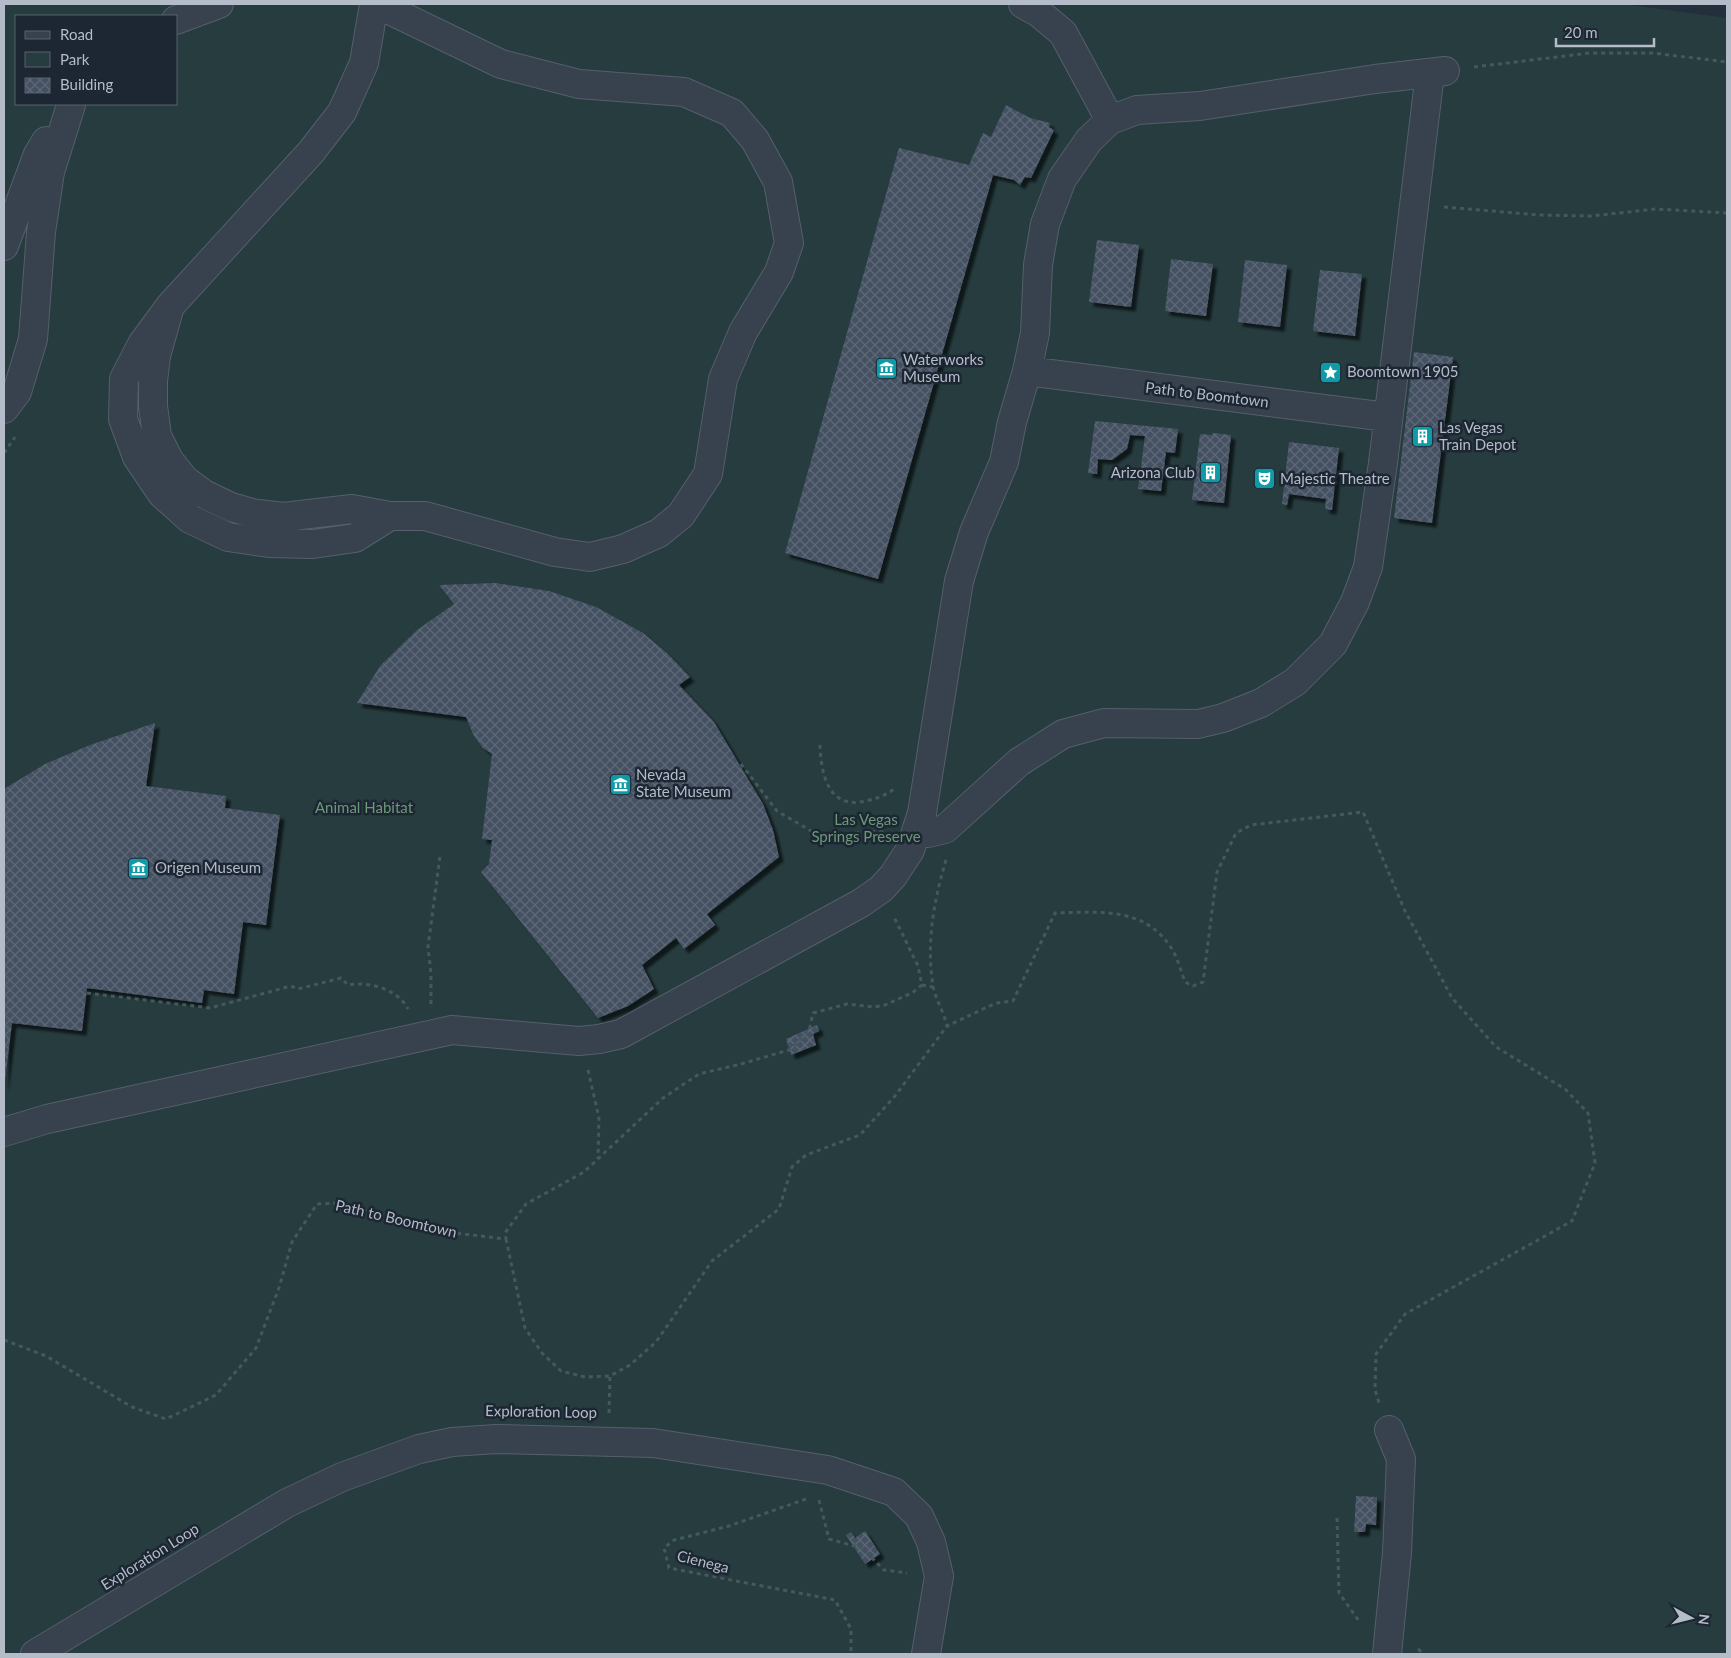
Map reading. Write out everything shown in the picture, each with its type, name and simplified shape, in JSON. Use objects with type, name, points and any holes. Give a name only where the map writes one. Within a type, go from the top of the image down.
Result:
[{"type":"street","points":[[178,19],[219,4]]},
{"type":"street","points":[[375,4],[501,64],[579,84],[684,92],[732,113],[755,140],[778,182],[789,243],[779,272],[743,332],[723,380],[708,474],[681,514],[659,533],[623,549],[590,557],[555,552],[425,516],[390,516],[355,538],[313,544],[269,543],[228,537],[190,519],[162,494],[137,457],[123,419],[124,379],[142,344],[170,306],[311,152],[342,112],[364,63],[375,4]]},
{"type":"street","points":[[1023,4],[1039,13],[1063,33],[1110,120]]},
{"type":"street","points":[[4,1132],[47,1119],[419,1036],[463,1030],[578,1041],[600,1039],[621,1034],[861,903],[881,889],[893,876],[910,850],[922,813],[925,783],[959,581],[974,532],[1004,462],[1012,422],[1027,371],[1034,333],[1038,265],[1045,224],[1062,180],[1090,140],[1110,120],[1137,110],[1200,106],[1375,79],[1437,72],[1387,417],[1368,567],[1355,602],[1333,644],[1295,682],[1261,703],[1223,718],[1198,724],[1104,723],[1063,734],[1019,762],[945,829],[928,833],[916,833]]},
{"type":"street","points":[[4,246],[38,154],[71,105]]},
{"type":"street","points":[[4,409],[17,392],[32,339],[41,232],[50,172],[72,105]]},
{"type":"street","name":"Path to Boomtown","points":[[1027,371],[1040,375],[1387,417]]},
{"type":"street","points":[[1387,1646],[1397,1553],[1401,1459],[1389,1430]]},
{"type":"street","points":[[35,1654],[287,1503],[342,1477],[419,1449],[452,1442],[496,1439],[653,1443],[823,1482],[894,1492],[919,1516],[932,1542],[939,1576],[926,1654]]},
{"type":"path","points":[[1437,72],[1590,53],[1653,53],[1727,62]]},
{"type":"path","points":[[1439,206],[1539,215],[1591,216],[1656,209],[1727,213]]},
{"type":"path","points":[[4,453],[16,436]]},
{"type":"path","points":[[820,745],[821,766],[829,789],[840,800],[858,803],[884,796],[903,782],[925,783]]},
{"type":"path","points":[[741,764],[777,811],[818,835],[868,831],[916,833]]},
{"type":"path","points":[[934,987],[922,985],[912,993],[885,1005],[874,1007],[847,1004],[813,1013],[809,1031],[788,1050],[699,1074],[663,1098],[584,1172],[526,1204],[505,1233],[525,1328],[542,1353],[562,1371],[585,1377],[610,1376],[630,1365],[656,1342],[712,1261],[779,1209],[792,1167],[806,1156],[860,1134],[895,1096],[947,1026],[996,1003],[1013,1001],[1055,913],[1090,912],[1135,917],[1154,926],[1173,950],[1185,982],[1193,986],[1202,982],[1217,872],[1236,833],[1251,825],[1364,812],[1405,911],[1452,998],[1496,1047],[1565,1089],[1588,1113],[1595,1163],[1572,1221],[1405,1314],[1376,1354],[1374,1390],[1389,1430]]},
{"type":"path","points":[[947,1026],[944,1011],[934,987],[931,925],[948,855]]},
{"type":"path","points":[[431,1007],[431,974],[428,947],[440,856]]},
{"type":"path","points":[[891,910],[918,966],[922,985]]},
{"type":"path","points":[[87,993],[210,1008],[291,986],[298,989],[341,978],[348,985],[360,983],[378,987],[393,994],[406,1005],[419,1036]]},
{"type":"path","points":[[586,1062],[599,1118],[598,1159]]},
{"type":"path","name":"Path to Boomtown","points":[[4,1340],[46,1356],[132,1407],[166,1419],[216,1395],[256,1348],[279,1288],[292,1242],[317,1204],[341,1204],[438,1231],[506,1239]]},
{"type":"path","points":[[609,1416],[610,1376]]},
{"type":"path","points":[[823,1482],[829,1539],[862,1548],[884,1570],[910,1574]]},
{"type":"path","name":"Cienega","points":[[823,1482],[729,1526],[674,1540],[664,1548],[669,1568],[835,1600],[851,1629],[851,1654]]},
{"type":"path","points":[[1338,1518],[1339,1593],[1358,1620],[1387,1646]]},
{"type":"green space","name":"Las Vegas Springs Preserve","points":[[4,4],[1622,4],[1727,18],[1727,1654],[4,1654]]},
{"type":"building","name":"Waterworks Museum","points":[[1006,105],[1030,118],[1050,123],[1049,127],[1054,130],[1031,178],[1025,177],[1020,185],[1014,180],[993,175],[878,579],[785,553],[899,148],[969,165],[983,133],[991,137]]},
{"type":"building","points":[[1097,240],[1139,245],[1131,307],[1089,302]]},
{"type":"building","points":[[1171,259],[1213,264],[1206,316],[1165,311]]},
{"type":"building","points":[[1245,260],[1287,265],[1280,327],[1238,322]]},
{"type":"building","points":[[1320,270],[1362,274],[1355,336],[1313,331]]},
{"type":"building","name":"Las Vegas Train Depot","points":[[1414,352],[1453,357],[1432,523],[1394,518]]},
{"type":"building","points":[[1095,421],[1178,429],[1175,453],[1166,452],[1161,491],[1138,489],[1145,436],[1130,435],[1127,449],[1112,460],[1098,459],[1097,474],[1088,473]]},
{"type":"building","name":"Arizona Club","points":[[1213,433],[1231,435],[1224,503],[1192,500],[1200,434],[1212,435]]},
{"type":"building","points":[[1289,442],[1339,448],[1332,510],[1325,509],[1326,499],[1289,494],[1287,505],[1282,504]]},
{"type":"building","name":"Nevada State Museum","points":[[495,583],[549,591],[596,607],[643,633],[668,654],[690,677],[679,685],[714,722],[763,804],[773,830],[779,857],[707,914],[715,925],[684,949],[676,938],[642,965],[654,989],[628,1006],[598,1018],[481,872],[489,864],[492,840],[482,839],[492,754],[483,748],[474,736],[466,717],[357,703],[380,666],[417,630],[454,604],[439,585]]},
{"type":"building","name":"Origen Museum","points":[[155,723],[146,786],[226,796],[225,808],[280,815],[266,925],[243,922],[234,994],[204,990],[202,1003],[87,988],[82,1031],[12,1023],[4,1088],[4,789],[45,764],[90,745]]},
{"type":"building","points":[[817,1025],[819,1031],[813,1034],[816,1045],[791,1055],[786,1039]]},
{"type":"building","points":[[1356,1496],[1377,1497],[1376,1525],[1366,1524],[1365,1532],[1354,1532]]},
{"type":"building","points":[[865,1531],[880,1554],[865,1564],[846,1535],[851,1532],[855,1538]]},
{"type":"place","name":"Waterworks Museum","points":[[887,369]]},
{"type":"place","name":"Boomtown 1905","points":[[1331,372]]},
{"type":"place","name":"Las Vegas Train Depot","points":[[1423,437]]},
{"type":"place","name":"Arizona Club","points":[[1211,473]]},
{"type":"place","name":"Majestic Theatre","points":[[1264,479]]},
{"type":"place","name":"Nevada State Museum","points":[[620,784]]},
{"type":"place","name":"Origen Museum","points":[[139,868]]},
{"type":"park label","name":"Animal Habitat","points":[[364,808]]}]
